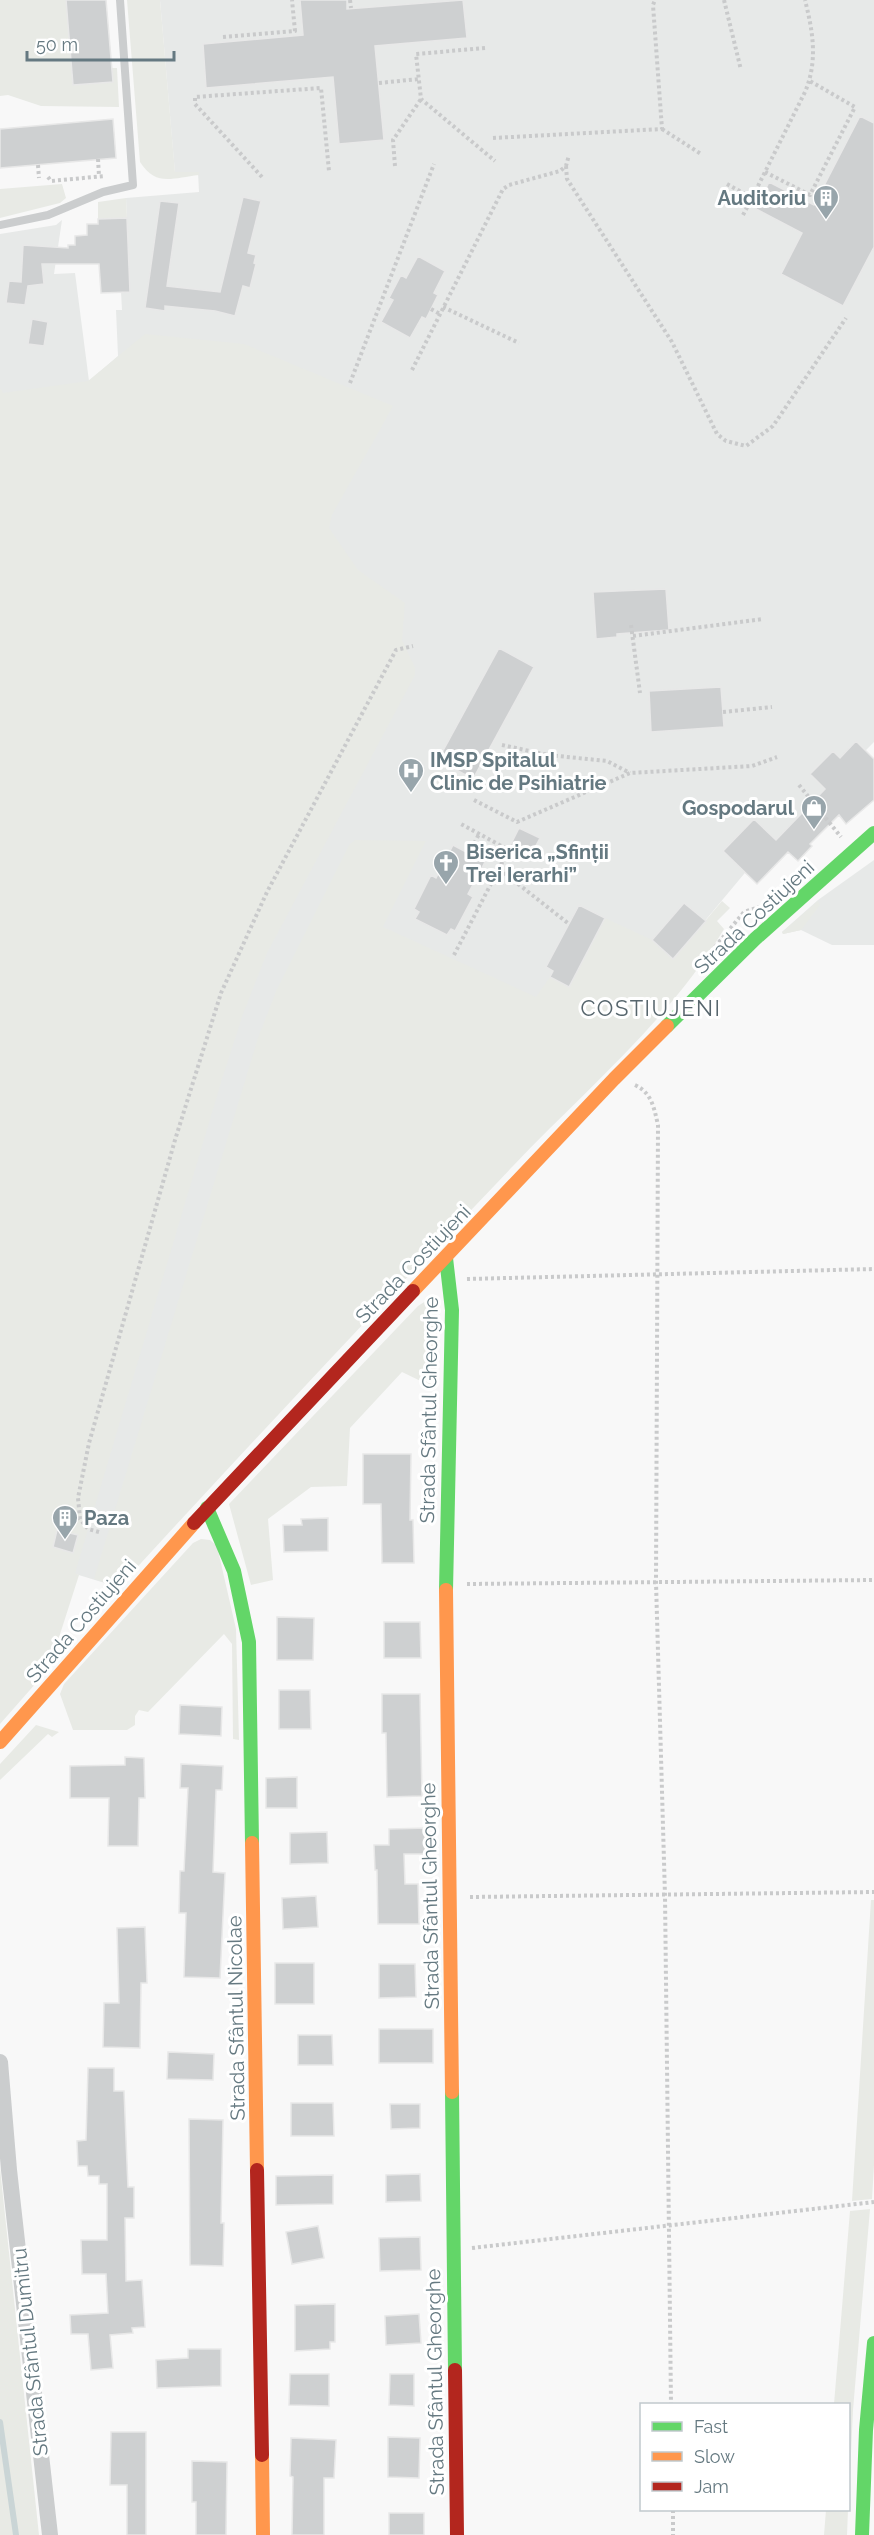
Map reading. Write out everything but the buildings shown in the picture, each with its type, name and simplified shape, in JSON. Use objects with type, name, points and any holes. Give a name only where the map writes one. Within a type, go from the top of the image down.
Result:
[{"type":"street","name":"Strada Costiujeni","points":[[0,1742],[207,1508],[614,1079],[756,939],[874,833]]},
{"type":"street","name":"Strada Sfântul Gheorghe","points":[[446,1258],[452,1310],[447,1584],[457,2535]]},
{"type":"street","name":"Strada Sfântul Nicolae","points":[[207,1508],[234,1570],[249,1642],[263,2535]]},
{"type":"street","name":"Strada Sfântul Dumitru","points":[[0,2062],[9,2170],[50,2535]]},
{"type":"street","points":[[862,2535],[874,2343]]},
{"type":"lane","points":[[0,225],[48,215],[103,192],[133,185],[120,0]]},
{"type":"path","points":[[224,37],[295,31],[292,0]]},
{"type":"path","points":[[350,0],[351,8]]},
{"type":"path","points":[[655,0],[653,5],[662,129]]},
{"type":"path","points":[[724,0],[741,70]]},
{"type":"path","points":[[743,215],[810,81],[814,42],[806,0]]},
{"type":"path","points":[[395,166],[393,140],[421,99],[416,54],[485,48]]},
{"type":"path","points":[[379,83],[419,79]]},
{"type":"path","points":[[765,172],[810,195],[855,107],[810,81]]},
{"type":"path","points":[[262,177],[195,104],[195,97],[321,88],[329,171]]},
{"type":"path","points":[[421,99],[495,161]]},
{"type":"path","points":[[493,138],[662,129],[701,154]]},
{"type":"path","points":[[569,155],[566,166],[567,179],[672,342],[717,434],[726,441],[746,446],[774,426],[846,318]]},
{"type":"path","points":[[98,159],[99,177]]},
{"type":"path","points":[[350,383],[434,164]]},
{"type":"path","points":[[38,165],[39,178]]},
{"type":"path","points":[[412,370],[503,189],[509,185],[560,171],[566,166]]},
{"type":"path","points":[[48,177],[51,181],[132,172]]},
{"type":"path","points":[[727,184],[752,198]]},
{"type":"path","points":[[443,308],[519,343]]},
{"type":"path","points":[[431,309],[440,314]]},
{"type":"path","points":[[633,636],[763,619]]},
{"type":"path","points":[[631,625],[640,693]]},
{"type":"path","points":[[99,1532],[88,1529],[80,1519],[78,1498],[89,1443],[175,1140],[221,993],[267,892],[396,650],[413,646]]},
{"type":"path","points":[[723,712],[772,707]]},
{"type":"path","points":[[502,745],[548,755],[608,761],[630,773]]},
{"type":"path","points":[[474,800],[517,822],[630,773],[752,766],[777,757]]},
{"type":"path","points":[[800,785],[853,852]]},
{"type":"path","points":[[454,956],[507,854],[507,849],[461,824]]},
{"type":"path","points":[[469,854],[479,834]]},
{"type":"path","points":[[499,869],[569,924]]},
{"type":"path","points":[[614,1079],[638,1086],[648,1093],[658,1125],[656,1582],[665,1896],[671,2403]]},
{"type":"path","points":[[449,1280],[874,1269]]},
{"type":"path","points":[[447,1584],[874,1580]]},
{"type":"path","points":[[450,1898],[874,1892]]},
{"type":"path","points":[[454,2251],[874,2202]]},
{"type":"path","points":[[673,2511],[673,2535]]},
{"type":"shaded area","points":[[0,0],[72,0],[66,1],[73,85],[112,82],[112,68],[117,68],[119,107],[41,106],[8,95],[0,96]]},
{"type":"shaded area","points":[[127,0],[160,0],[175,172],[199,172],[199,175],[173,179],[159,178],[146,170],[140,162]]},
{"type":"shaded area","name":"IMSP Spitalul Clinic de Psihiatrie","points":[[160,0],[874,0],[874,742],[749,868],[673,959],[118,1587],[0,1551],[0,234],[56,225],[62,220],[54,274],[75,273],[89,381],[118,356],[116,310],[122,310],[121,292],[130,291],[126,198],[199,192],[198,172],[175,173]]},
{"type":"shaded area","points":[[62,184],[66,198],[60,203],[0,218],[0,189]]},
{"type":"shaded area","points":[[126,198],[127,218],[98,219],[98,202]]},
{"type":"shaded area","points":[[145,334],[244,344],[393,406],[332,515],[329,528],[358,570],[405,603],[402,640],[415,668],[415,675],[267,953],[243,1014],[222,1079],[75,1573],[79,1575],[54,1653],[44,1674],[0,1724],[0,388],[3,393],[88,381]]},
{"type":"shaded area","points":[[355,840],[426,841],[383,927],[536,997],[550,977],[570,986],[605,918],[652,940],[673,959],[722,901],[730,908],[717,921],[724,929],[702,962],[652,1024],[414,1270],[119,1587],[94,1579],[258,1038],[277,989],[349,845]]},
{"type":"shaded area","points":[[874,860],[874,945],[832,945],[801,930],[783,934],[782,932],[818,900]]},
{"type":"shaded area","points":[[818,901],[820,905],[801,930],[783,934],[782,932]]},
{"type":"shaded area","points":[[429,1299],[435,1299],[437,1305],[436,1386],[431,1386],[402,1372],[350,1428],[347,1486],[311,1487],[268,1519],[273,1580],[251,1585],[229,1504],[418,1306]]},
{"type":"shaded area","points":[[201,1539],[210,1540],[217,1546],[236,1629],[239,1740],[233,1739],[232,1644],[224,1634],[148,1712],[139,1710],[135,1716],[135,1725],[127,1730],[73,1730],[60,1694],[64,1684],[193,1543]]},
{"type":"shaded area","points":[[36,1725],[59,1732],[52,1737],[48,1734],[0,1780],[0,1764]]},
{"type":"shaded area","points":[[871,1900],[874,1900],[872,2199],[852,2201]]},
{"type":"shaded area","points":[[0,2168],[39,2535],[0,2535]]},
{"type":"shaded area","points":[[870,2209],[853,2410],[850,2475],[850,2403],[834,2403],[850,2211]]},
{"type":"shaded area","points":[[826,2511],[848,2511],[847,2535],[824,2535]]},
{"type":"waterway","points":[[0,2422],[16,2535]]},
{"type":"traffic: fast","points":[[667,1026],[755,939],[874,833]]},
{"type":"traffic: fast","points":[[446,1258],[452,1310],[446,1590]]},
{"type":"traffic: fast","points":[[207,1508],[234,1571],[249,1642],[252,1843]]},
{"type":"traffic: fast","points":[[452,2092],[455,2370]]},
{"type":"traffic: fast","points":[[862,2535],[866,2430],[874,2343]]},
{"type":"traffic: slow","points":[[413,1291],[667,1026]]},
{"type":"traffic: slow","points":[[0,1742],[194,1523]]},
{"type":"traffic: slow","points":[[446,1590],[452,2092]]},
{"type":"traffic: slow","points":[[252,1843],[257,2170]]},
{"type":"traffic: slow","points":[[262,2455],[263,2535]]},
{"type":"traffic: jam","points":[[194,1523],[413,1291]]},
{"type":"traffic: jam","points":[[257,2170],[262,2455]]},
{"type":"traffic: jam","points":[[455,2370],[457,2535]]},
{"type":"place","name":"Auditoriu","points":[[826,221]]},
{"type":"place","name":"IMSP Spitalul Clinic de Psihiatrie","points":[[411,794]]},
{"type":"place","name":"Gospodarul","points":[[814,831]]},
{"type":"place","name":"Biserica „Sfinții Trei Ierarhi”","points":[[446,886]]},
{"type":"place","name":"Paza","points":[[65,1541]]},
{"type":"district","name":"COSTIUJENI","points":[[651,1008]]}]
